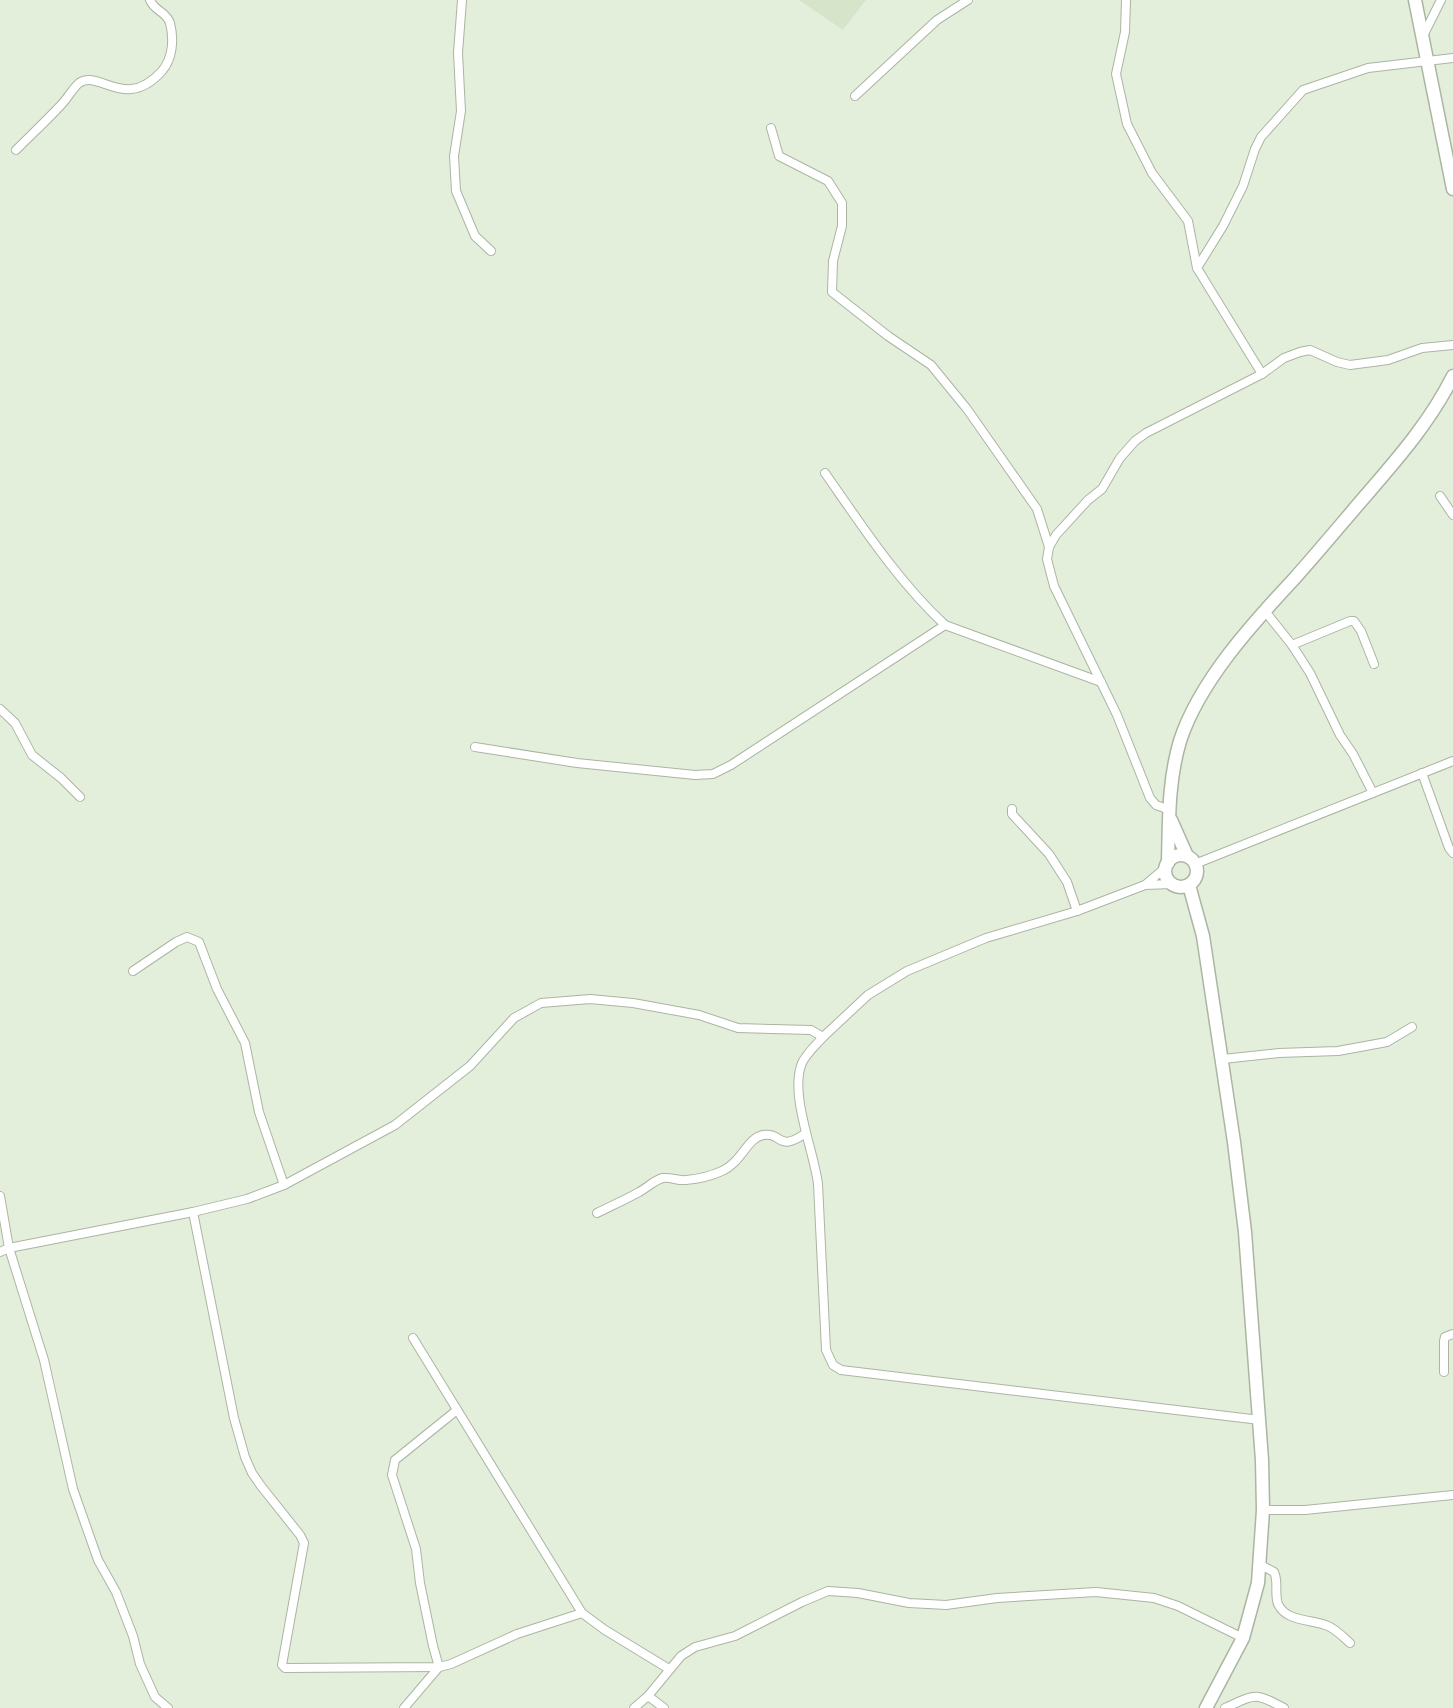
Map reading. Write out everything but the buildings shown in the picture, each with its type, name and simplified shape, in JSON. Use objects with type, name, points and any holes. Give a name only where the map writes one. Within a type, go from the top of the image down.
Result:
[{"type":"main road","points":[[1415,0],[1453,189]]},
{"type":"main road","points":[[1170,813],[1191,860],[1195,878],[1189,885],[1180,887],[1172,884],[1166,877],[1166,866],[1170,784],[1188,720],[1206,689],[1264,610],[1296,577],[1404,451],[1440,402],[1453,376]]},
{"type":"main road","points":[[1166,866],[1174,857],[1191,860]]},
{"type":"main road","points":[[1189,885],[1203,936],[1245,1232],[1260,1420],[1263,1510],[1258,1583],[1243,1638],[1206,1708]]},
{"type":"street","points":[[16,150],[57,110],[78,84],[94,80],[115,88],[139,88],[168,64],[171,55],[170,23],[165,13],[152,6],[150,0]]},
{"type":"street","points":[[462,0],[458,53],[461,111],[454,156],[456,191],[475,236],[490,251]]},
{"type":"street","points":[[855,96],[937,20],[968,0]]},
{"type":"street","points":[[1126,0],[1125,32],[1116,74],[1126,124],[1152,173],[1188,220],[1197,268],[1262,374]]},
{"type":"street","points":[[1422,39],[1441,0]]},
{"type":"street","points":[[1197,268],[1223,226],[1243,186],[1254,149],[1261,137],[1303,90],[1368,68],[1453,58]]},
{"type":"street","points":[[771,128],[779,156],[828,181],[842,203],[842,226],[833,261],[832,292],[888,336],[931,365],[967,410],[1037,509],[1049,548]]},
{"type":"street","points":[[1170,813],[1156,805],[1150,798],[1117,715],[1054,586],[1047,559],[1049,548],[1062,527],[1102,489],[1120,458],[1135,441],[1146,433],[1262,374],[1284,358],[1310,350],[1350,365],[1388,360],[1422,348],[1453,345]]},
{"type":"street","points":[[825,473],[884,558],[926,607],[945,625],[1101,682]]},
{"type":"street","points":[[1440,496],[1453,515]]},
{"type":"street","points":[[1264,610],[1292,645],[1310,673],[1336,727],[1353,754],[1373,794]]},
{"type":"street","points":[[1292,645],[1354,621],[1361,631],[1374,664]]},
{"type":"street","points":[[475,747],[577,763],[670,774],[713,774],[731,765],[945,625]]},
{"type":"street","points":[[0,709],[15,723],[32,755],[80,797]]},
{"type":"street","points":[[1191,860],[1373,794],[1453,760]]},
{"type":"street","points":[[1422,773],[1449,848],[1453,853]]},
{"type":"street","points":[[1012,809],[1012,814],[1049,854],[1067,882],[1077,911]]},
{"type":"street","points":[[1145,885],[1166,866]]},
{"type":"street","points":[[1172,884],[1145,885],[1077,911],[986,938],[907,971],[868,994],[823,1037],[802,1063],[798,1086],[818,1184],[826,1350],[833,1365],[841,1370],[1260,1420]]},
{"type":"street","points":[[134,971],[187,937],[199,942],[217,989],[245,1043],[259,1112],[285,1185]]},
{"type":"street","points":[[0,1251],[193,1212],[247,1199],[285,1185],[395,1125],[470,1066],[514,1018],[541,1003],[590,999],[633,1003],[699,1015],[738,1028],[793,1028],[811,1030],[823,1037]]},
{"type":"street","points":[[1222,1059],[1279,1053],[1338,1051],[1387,1042],[1412,1027]]},
{"type":"street","points":[[597,1213],[661,1178],[684,1180],[722,1171],[734,1164],[754,1140],[764,1135],[774,1136],[787,1143],[794,1142],[806,1133]]},
{"type":"street","points":[[0,1196],[9,1248],[44,1360],[74,1490],[94,1550],[116,1592],[133,1636],[140,1664],[155,1697],[168,1708]]},
{"type":"street","points":[[193,1212],[234,1418],[245,1457],[252,1473],[304,1543],[282,1665],[285,1668],[439,1667],[451,1664],[517,1634],[582,1613]]},
{"type":"street","points":[[1443,1372],[1443,1341],[1445,1337],[1453,1334]]},
{"type":"street","points":[[413,1338],[582,1613],[605,1630],[669,1669]]},
{"type":"street","points":[[439,1667],[432,1646],[416,1549],[392,1474],[395,1460],[457,1410]]},
{"type":"street","points":[[1263,1510],[1305,1510],[1453,1495]]},
{"type":"street","points":[[1259,1564],[1274,1572],[1278,1604],[1284,1612],[1291,1617],[1327,1626],[1350,1643]]},
{"type":"street","points":[[634,1708],[648,1696],[681,1656],[695,1647],[735,1636],[828,1591],[858,1593],[909,1604],[946,1605],[998,1598],[1096,1592],[1154,1598],[1178,1606],[1243,1638]]},
{"type":"street","points":[[404,1708],[439,1667]]},
{"type":"street","points":[[648,1696],[664,1708]]},
{"type":"street","points":[[1225,1708],[1254,1696],[1262,1696],[1284,1708]]},
{"type":"shaded area","points":[[799,0],[866,0],[843,30]]}]
